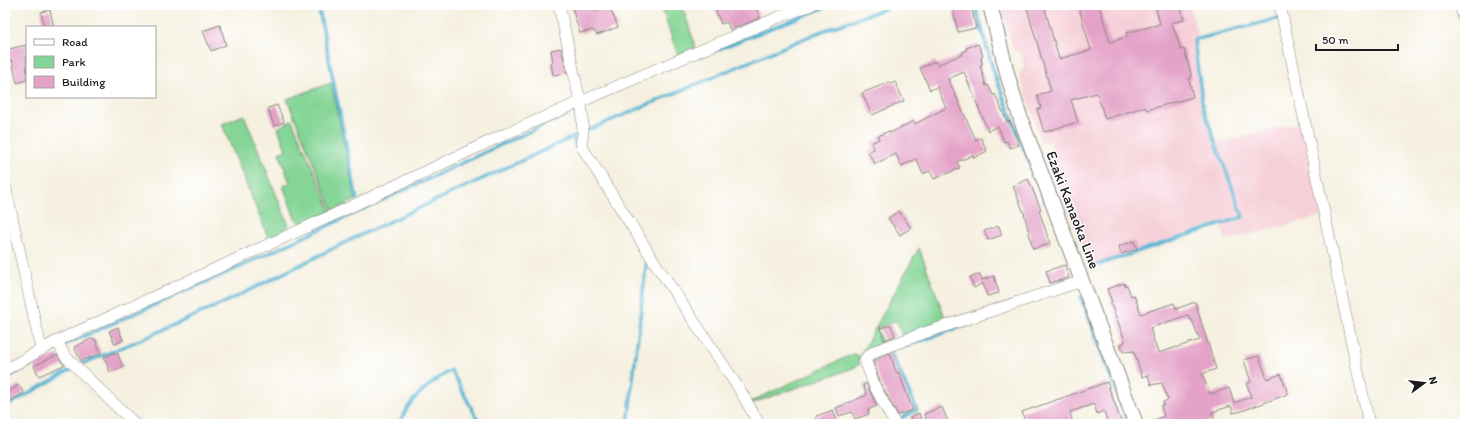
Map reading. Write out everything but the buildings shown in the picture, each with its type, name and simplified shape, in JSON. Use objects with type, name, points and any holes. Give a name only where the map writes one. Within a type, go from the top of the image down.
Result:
[{"type":"main road","name":"Ezaki Kanaoka Line","points":[[990,5],[1008,77],[1021,120],[1078,282],[1136,424]]},
{"type":"street","points":[[559,5],[581,102],[583,133],[581,142],[582,147],[657,266],[740,390],[759,424]]},
{"type":"street","points":[[5,370],[41,349],[59,345],[502,135],[779,17],[811,5]]},
{"type":"street","points":[[1280,5],[1369,424]]},
{"type":"street","points":[[1460,5],[1465,22]]},
{"type":"street","points":[[5,185],[41,349]]},
{"type":"street","points":[[895,424],[875,387],[865,360],[867,357],[875,351],[924,333],[1078,282]]},
{"type":"street","points":[[59,345],[76,366],[135,424]]},
{"type":"shaded area","points":[[1001,5],[1189,5],[1198,37],[1193,39],[1201,108],[1214,144],[1302,122],[1322,216],[1233,239],[1225,239],[1220,222],[1090,266],[1050,164],[1055,158],[1050,142],[1041,142],[1019,73],[1024,67],[1020,52],[1013,50]]},
{"type":"green space","points":[[682,5],[696,48],[678,56],[661,6]]},
{"type":"green space","points":[[331,83],[356,200],[333,211],[287,99]]},
{"type":"green space","points":[[244,115],[289,226],[284,229],[285,234],[269,240],[222,124]]},
{"type":"green space","points":[[292,120],[331,211],[303,224],[295,218],[283,186],[290,183],[279,153],[286,150],[278,128]]},
{"type":"green space","points":[[919,248],[947,323],[903,339],[897,321],[877,328],[883,346],[861,354]]},
{"type":"green space","points":[[853,354],[860,356],[858,361],[860,364],[853,368],[750,404],[750,402]]},
{"type":"waterway","points":[[318,5],[357,199]]},
{"type":"waterway","points":[[701,56],[830,5]]},
{"type":"waterway","points":[[5,407],[79,365],[145,338],[232,299],[352,239],[586,131],[817,33],[895,5]]},
{"type":"waterway","points":[[975,5],[994,73],[1045,202]]},
{"type":"waterway","points":[[1091,267],[1243,217],[1203,108],[1194,40],[1280,18]]},
{"type":"waterway","points":[[5,379],[55,349],[231,271],[567,114]]},
{"type":"waterway","points":[[573,138],[578,149]]},
{"type":"waterway","points":[[628,424],[647,256]]},
{"type":"waterway","points":[[1081,297],[1128,424]]},
{"type":"waterway","points":[[900,348],[998,314]]},
{"type":"waterway","points":[[890,351],[917,410],[897,420]]},
{"type":"waterway","points":[[400,424],[403,415],[414,399],[428,386],[451,370],[480,424]]}]
